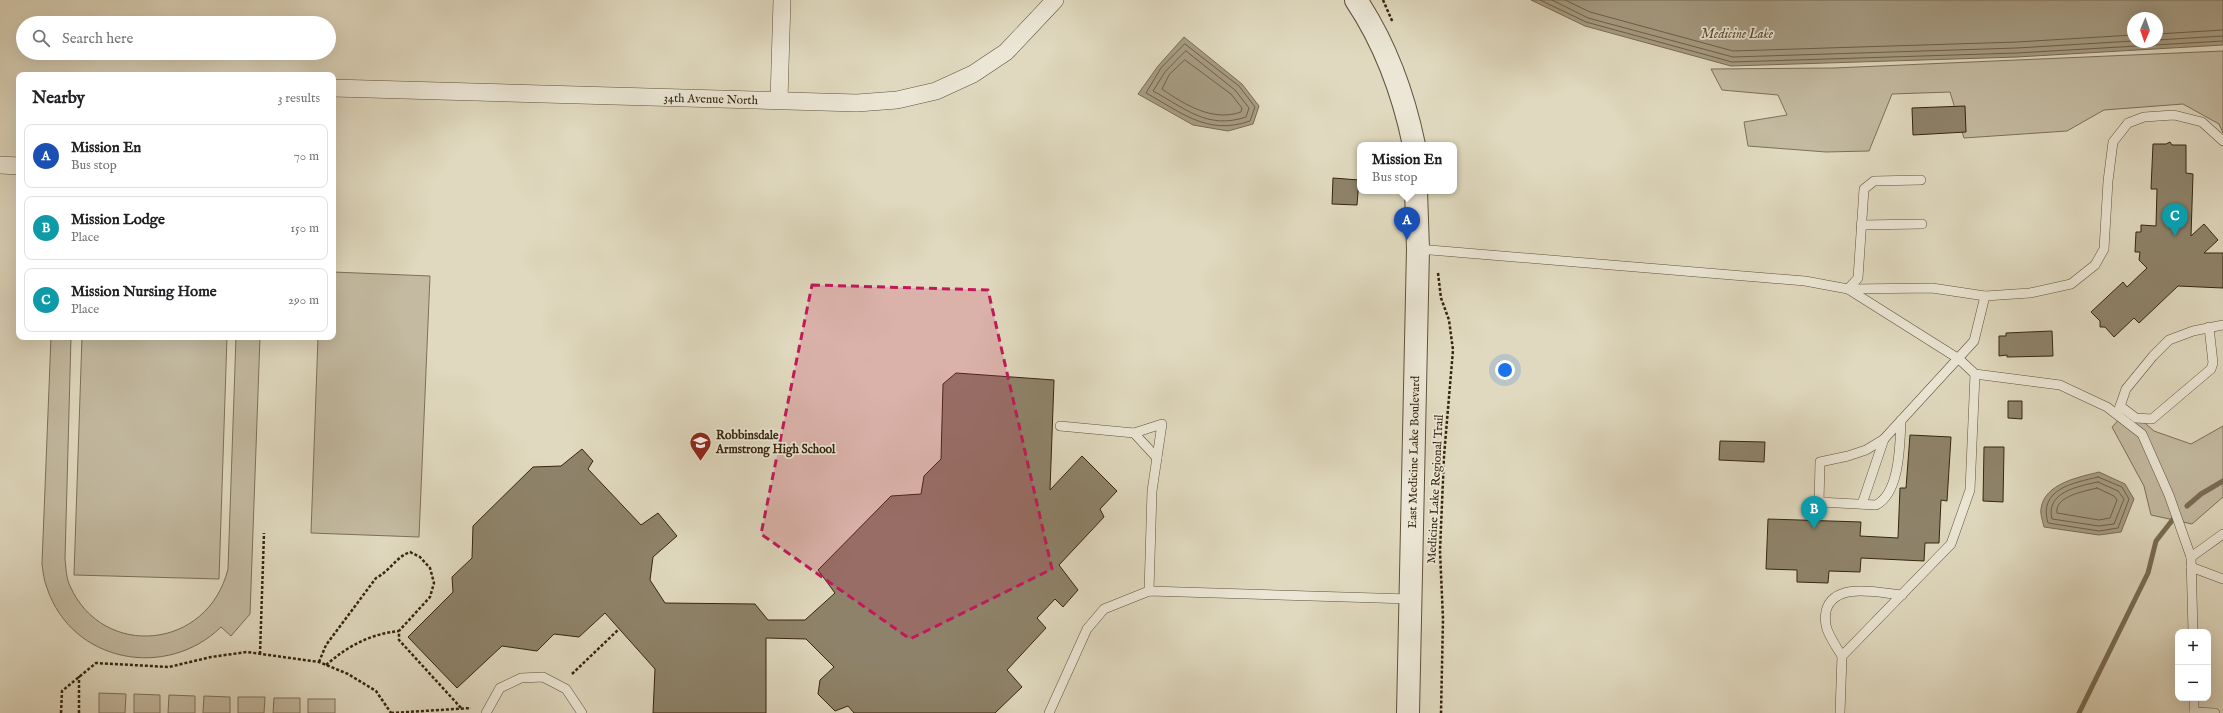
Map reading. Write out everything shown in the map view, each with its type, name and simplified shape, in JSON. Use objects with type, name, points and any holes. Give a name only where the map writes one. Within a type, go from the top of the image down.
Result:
[{"type":"street","points":[[778,100],[782,0]]},
{"type":"street","name":"34th Avenue North","points":[[336,88],[857,103],[897,100],[936,91],[973,74],[1006,52],[1055,0]]},
{"type":"street","points":[[1356,0],[1385,48],[1407,112],[1413,142]]},
{"type":"street","points":[[0,165],[16,166]]},
{"type":"street","name":"East Medicine Lake Boulevard","points":[[1408,713],[1418,249],[1416,194]]},
{"type":"lane","points":[[1418,249],[1805,281],[1848,289],[1932,288],[1985,296],[2030,292],[2071,284],[2094,265],[2104,248],[2112,142],[2128,124],[2144,117],[2174,115],[2202,122],[2223,141]]},
{"type":"lane","points":[[1848,289],[1858,278],[1864,189],[1874,181],[1921,180]]},
{"type":"lane","points":[[1861,225],[1922,224]]},
{"type":"lane","points":[[1848,289],[1959,359],[1975,374],[2060,385],[2107,407],[2142,434],[2169,495],[2191,557],[2192,629]]},
{"type":"lane","points":[[1901,420],[1898,463],[1888,493],[1883,501],[1876,505],[1819,502],[1820,462],[1848,456],[1866,450],[1884,440],[1901,420],[1959,359],[1974,341],[1985,296]]},
{"type":"lane","points":[[2117,415],[2126,389],[2153,356],[2169,340],[2209,327],[2223,325]]},
{"type":"lane","points":[[2120,406],[2136,418],[2152,419],[2211,369],[2213,363],[2209,327]]},
{"type":"lane","points":[[1842,656],[1951,544],[1970,490],[1975,374]]},
{"type":"lane","points":[[1060,426],[1134,433],[1162,424],[1152,491],[1149,591]]},
{"type":"lane","points":[[1134,433],[1157,458]]},
{"type":"lane","points":[[1862,504],[1884,440]]},
{"type":"lane","points":[[2191,557],[2223,534]]},
{"type":"lane","points":[[2191,567],[2223,579]]},
{"type":"lane","points":[[1049,713],[1087,629],[1104,609],[1149,591],[1410,599]]},
{"type":"lane","points":[[1840,713],[1842,656],[1827,630],[1825,618],[1828,606],[1834,596],[1842,592],[1867,592],[1902,595]]},
{"type":"lane","points":[[486,713],[500,688],[521,678],[543,677],[566,689],[582,713]]},
{"type":"lane","points":[[2194,701],[2194,712],[2215,713]]},
{"type":"path","name":"Medicine Lake Regional Trail","points":[[1437,267],[1441,298],[1449,320],[1452,350],[1444,456],[1440,551],[1443,619],[1441,713]]},
{"type":"path","points":[[260,654],[264,533]]},
{"type":"path","points":[[319,662],[326,645],[376,578],[384,574],[402,555],[410,552],[420,557],[430,568],[434,583],[430,597],[399,631],[383,633],[362,640],[338,654],[326,665]]},
{"type":"path","points":[[572,674],[619,629]]},
{"type":"path","points":[[399,631],[399,640],[462,708]]},
{"type":"path","points":[[61,713],[62,691],[79,675],[96,663],[169,667],[211,657],[247,652],[319,662],[348,674],[376,691],[391,713],[471,708]]},
{"type":"path","points":[[78,713],[79,675]]},
{"type":"highlighted area","points":[[812,285],[988,290],[1052,569],[910,639],[761,534]]},
{"type":"shaded area","points":[[2223,51],[2223,133],[2219,124],[2183,104],[2104,110],[2067,131],[1964,138],[1950,92],[1892,94],[1869,151],[1826,152],[1748,146],[1744,122],[1787,115],[1778,95],[1722,90],[1711,69],[1834,68]]},
{"type":"shaded area","points":[[336,272],[430,276],[419,537],[311,533],[318,340],[336,340]]},
{"type":"shaded area","points":[[51,340],[71,340],[65,559],[66,572],[70,586],[85,610],[106,626],[129,634],[154,636],[178,629],[200,616],[217,596],[228,569],[236,340],[260,340],[250,614],[231,636],[221,627],[199,644],[175,654],[149,658],[123,656],[99,647],[77,633],[59,613],[46,585],[42,564]]},
{"type":"shaded area","points":[[82,340],[227,340],[219,579],[74,575]]},
{"type":"shaded area","points":[[2129,409],[2154,431],[2191,444],[2223,426],[2223,497],[2192,524],[2151,515],[2144,486],[2112,427]]},
{"type":"shaded area","points":[[99,693],[126,694],[125,713],[99,713]]},
{"type":"shaded area","points":[[134,694],[160,695],[160,713],[134,713]]},
{"type":"shaded area","points":[[169,695],[195,696],[195,713],[168,713]]},
{"type":"shaded area","points":[[204,696],[230,697],[230,713],[203,713]]},
{"type":"shaded area","points":[[238,697],[265,697],[264,713],[238,713]]},
{"type":"shaded area","points":[[274,698],[300,698],[300,713],[273,713]]},
{"type":"shaded area","points":[[308,699],[335,699],[335,713],[308,713]]},
{"type":"water","name":"Medicine Lake","points":[[1531,0],[2223,0],[2223,45],[2017,57],[1731,66],[1585,26]]},
{"type":"water","points":[[1184,37],[1242,84],[1259,106],[1253,124],[1228,131],[1193,125],[1138,94],[1158,66]]},
{"type":"water","points":[[2099,472],[2125,484],[2134,499],[2121,532],[2099,535],[2044,527],[2041,509],[2044,500],[2049,493],[2056,487],[2073,479]]},
{"type":"building","points":[[1965,106],[1966,132],[1913,135],[1912,108]]},
{"type":"building","points":[[2170,142],[2172,145],[2186,145],[2186,173],[2193,174],[2191,236],[2204,224],[2218,240],[2204,253],[2223,253],[2223,288],[2178,286],[2139,323],[2134,318],[2114,337],[2105,327],[2100,327],[2100,321],[2091,312],[2123,282],[2127,287],[2147,268],[2139,260],[2140,252],[2135,252],[2136,232],[2141,232],[2141,225],[2156,226],[2157,189],[2151,189],[2153,144],[2166,144]]},
{"type":"building","points":[[1333,178],[1357,180],[1357,205],[1332,204]]},
{"type":"building","points":[[2052,331],[2053,356],[1999,356],[1999,336],[2006,336],[2006,333]]},
{"type":"building","points":[[956,373],[1054,380],[1050,490],[1082,456],[1117,491],[1100,509],[1104,517],[1059,565],[1078,590],[1063,607],[1055,599],[1037,618],[1046,628],[1007,670],[1022,687],[995,713],[854,713],[848,706],[835,711],[818,694],[820,680],[834,667],[806,639],[766,638],[766,713],[653,713],[655,669],[605,613],[579,637],[554,634],[537,651],[502,646],[457,688],[408,637],[453,592],[452,577],[472,558],[473,526],[533,467],[561,466],[582,449],[593,461],[588,469],[641,525],[658,513],[677,536],[653,557],[650,580],[665,603],[755,604],[768,620],[805,620],[835,593],[818,570],[891,496],[921,494],[924,476],[941,459],[943,384]]},
{"type":"building","points":[[2008,401],[2022,401],[2022,419],[2008,418]]},
{"type":"building","points":[[1910,435],[1951,437],[1947,501],[1941,500],[1939,543],[1925,543],[1924,561],[1861,558],[1860,572],[1829,571],[1828,583],[1797,582],[1797,570],[1766,569],[1768,519],[1861,522],[1860,536],[1898,538],[1900,488],[1906,488]]},
{"type":"building","points":[[1720,441],[1765,442],[1764,462],[1719,460]]},
{"type":"building","points":[[1984,447],[2004,447],[2003,502],[1983,501]]},
{"type":"waterway","points":[[2187,506],[2201,494],[2223,481]]},
{"type":"waterway","points":[[2079,713],[2148,573],[2156,541],[2174,518]]},
{"type":"place","name":"Mission Nursing Home","points":[[2175,236]]},
{"type":"place","name":"Mission En","points":[[1407,240]]},
{"type":"place","name":"Robbinsdale Armstrong High School","points":[[700,462]]},
{"type":"place","name":"Mission Lodge","points":[[1814,529]]}]
